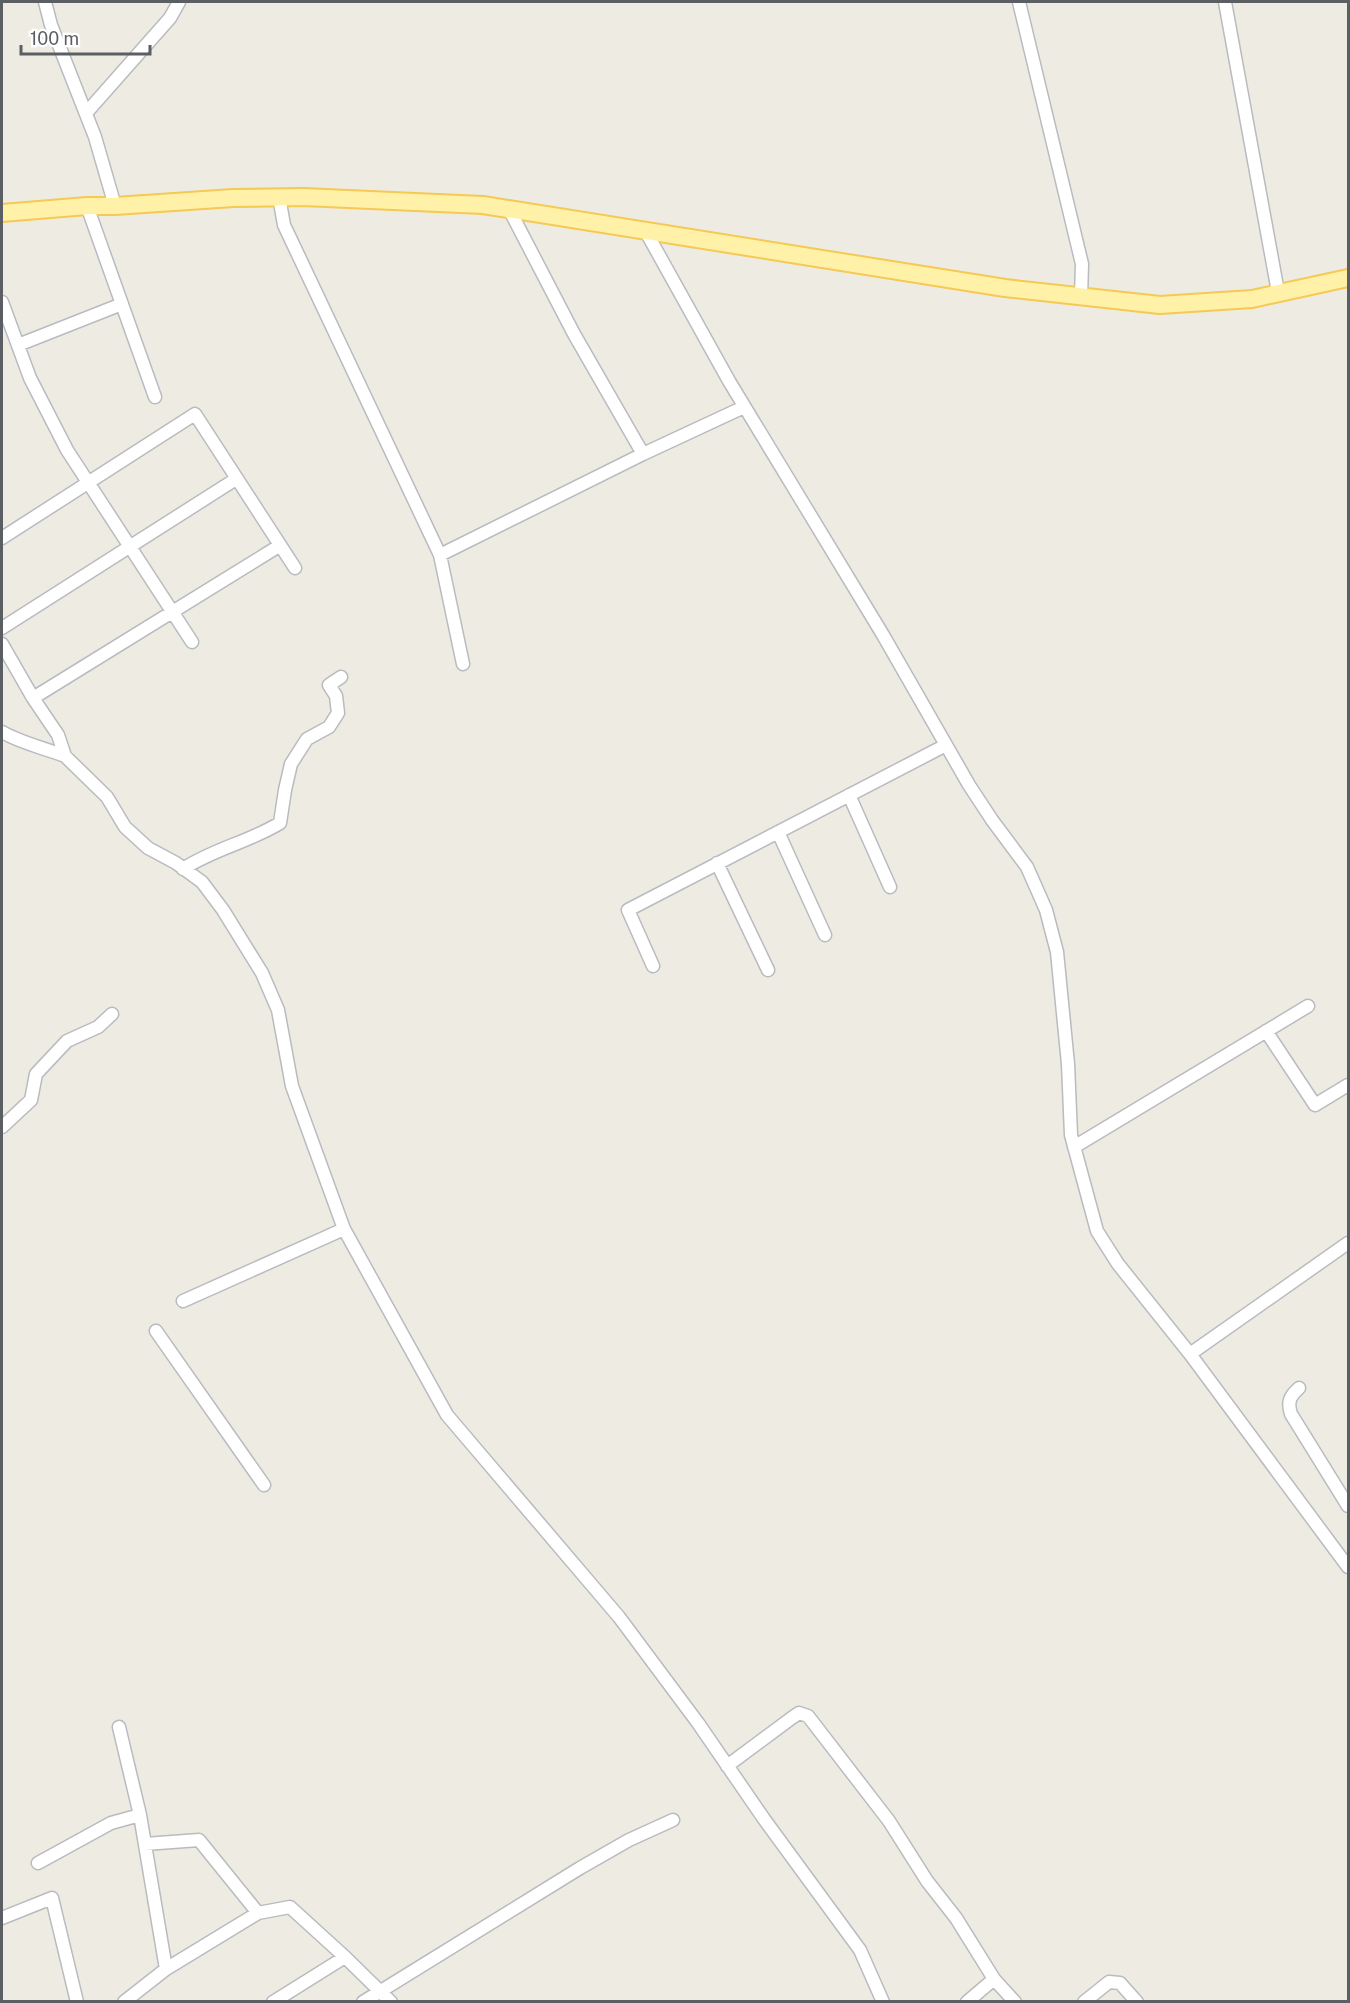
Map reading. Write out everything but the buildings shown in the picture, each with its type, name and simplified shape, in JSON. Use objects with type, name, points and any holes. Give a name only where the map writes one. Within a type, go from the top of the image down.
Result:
[{"type":"main road","points":[[2,213],[87,206],[279,197],[472,205],[645,230],[1005,288],[1160,305],[1252,299],[1348,278]]},
{"type":"street","points":[[45,2],[51,25],[87,112],[115,206]]},
{"type":"street","points":[[87,112],[170,18],[179,2]]},
{"type":"street","points":[[1019,2],[1082,264],[1081,296]]},
{"type":"street","points":[[1225,2],[1278,292]]},
{"type":"street","points":[[279,197],[284,225],[440,555],[463,664]]},
{"type":"street","points":[[87,206],[155,397]]},
{"type":"street","points":[[509,209],[574,334],[642,454]]},
{"type":"street","points":[[645,230],[744,406],[883,635],[946,745],[992,820],[1028,867],[1046,910],[1057,952],[1068,1064],[1071,1136],[1097,1231],[1118,1264],[1190,1354],[1348,1567]]},
{"type":"street","points":[[2,302],[30,378],[62,440],[171,613],[192,642]]},
{"type":"street","points":[[18,345],[122,304]]},
{"type":"street","points":[[440,555],[744,406]]},
{"type":"street","points":[[2,538],[195,414],[295,568]]},
{"type":"street","points":[[2,628],[236,479]]},
{"type":"street","points":[[33,699],[279,546]]},
{"type":"street","points":[[2,644],[33,699],[58,735],[65,756]]},
{"type":"street","points":[[183,869],[201,857],[246,840],[280,823],[291,764],[308,739],[329,727],[338,713],[336,696],[329,685],[340,676]]},
{"type":"street","points":[[2,732],[15,740],[65,756],[107,797],[125,827],[148,848],[202,882],[224,910],[262,973],[278,1010],[292,1086],[344,1229],[447,1415],[618,1617],[698,1723],[860,1950],[883,2001]]},
{"type":"street","points":[[652,966],[628,910],[946,745]]},
{"type":"street","points":[[849,795],[890,887]]},
{"type":"street","points":[[778,832],[825,935]]},
{"type":"street","points":[[717,863],[768,970]]},
{"type":"street","points":[[1074,1147],[1308,1006]]},
{"type":"street","points":[[2,1127],[31,1100],[36,1074],[68,1041],[98,1027],[112,1014]]},
{"type":"street","points":[[1266,1031],[1315,1105],[1348,1085]]},
{"type":"street","points":[[183,1301],[344,1229]]},
{"type":"street","points":[[1190,1354],[1348,1243]]},
{"type":"street","points":[[156,1331],[264,1485]]},
{"type":"street","points":[[1299,1388],[1291,1395],[1288,1406],[1291,1414],[1348,1506]]},
{"type":"street","points":[[727,1766],[799,1713],[808,1716],[889,1821],[994,1978],[1015,2001]]},
{"type":"street","points":[[119,1727],[140,1815],[166,1969]]},
{"type":"street","points":[[38,1863],[111,1823],[140,1815]]},
{"type":"street","points":[[363,2001],[580,1868],[628,1840],[673,1820]]},
{"type":"street","points":[[145,1844],[199,1840],[258,1913]]},
{"type":"street","points":[[2,1918],[52,1898],[77,2001]]},
{"type":"street","points":[[124,2001],[166,1969],[258,1913],[290,1907],[391,2001]]},
{"type":"street","points":[[273,2001],[345,1957]]},
{"type":"street","points":[[968,2001],[994,1978]]},
{"type":"street","points":[[1084,2001],[1109,1982],[1120,1983],[1137,2001]]}]
